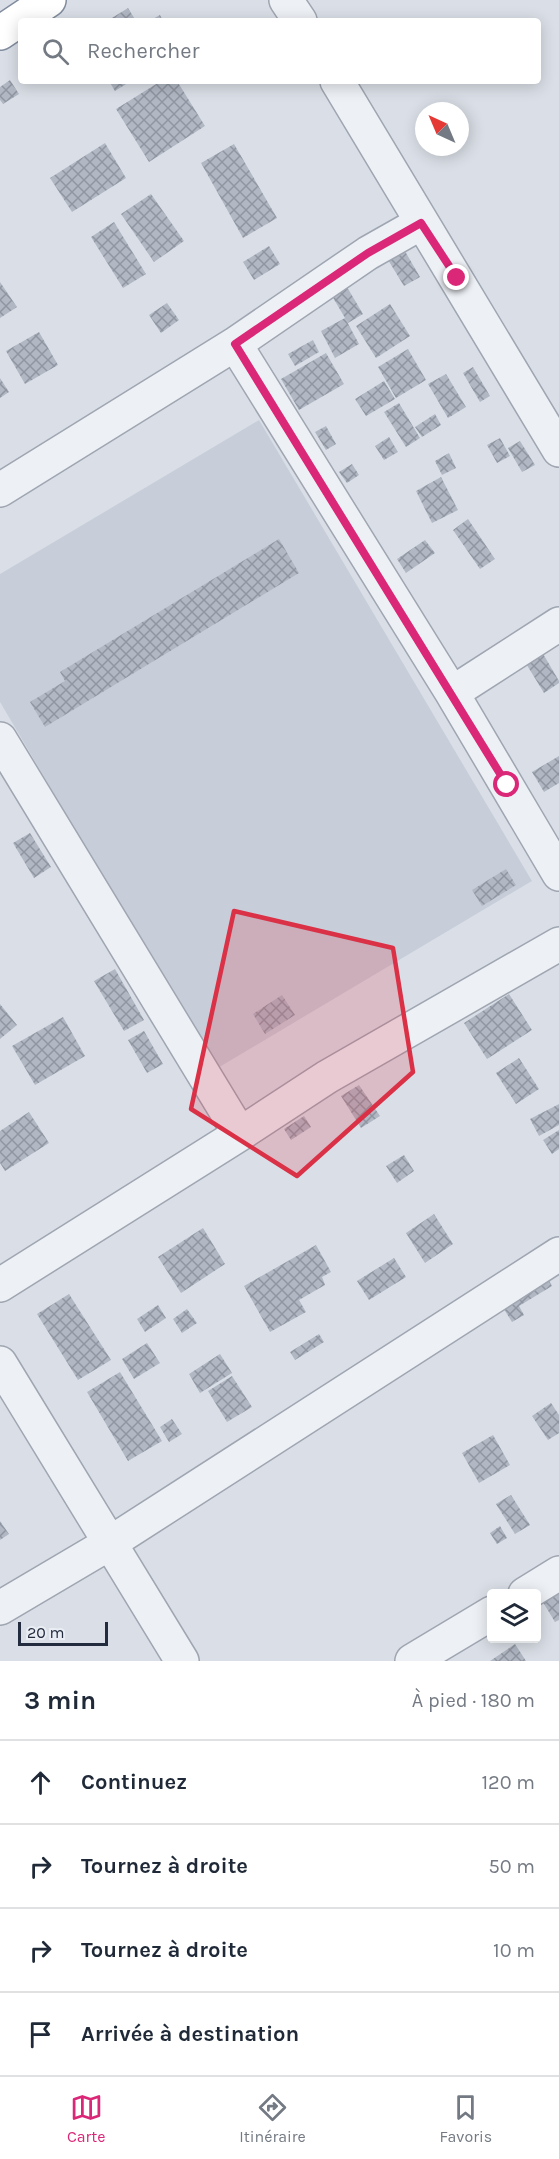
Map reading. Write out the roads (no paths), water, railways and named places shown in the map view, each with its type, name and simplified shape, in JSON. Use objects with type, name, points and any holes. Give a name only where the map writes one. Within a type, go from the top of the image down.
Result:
[{"type":"highway","points":[[22,18],[49,0]]},
{"type":"highway","points":[[0,33],[18,21]]},
{"type":"street","points":[[286,0],[298,18]]},
{"type":"street","points":[[339,84],[559,450]]},
{"type":"street","points":[[0,490],[235,344],[368,253],[421,223]]},
{"type":"street","points":[[235,344],[452,693],[559,874]]},
{"type":"street","points":[[452,693],[559,624]]},
{"type":"street","points":[[0,739],[240,1134]]},
{"type":"street","points":[[0,1285],[327,1077],[559,944]]},
{"type":"street","points":[[0,1608],[110,1544],[559,1254]]},
{"type":"street","points":[[0,1363],[182,1661]]},
{"type":"street","points":[[532,1589],[559,1573]]},
{"type":"street","points":[[412,1661],[487,1616]]}]
